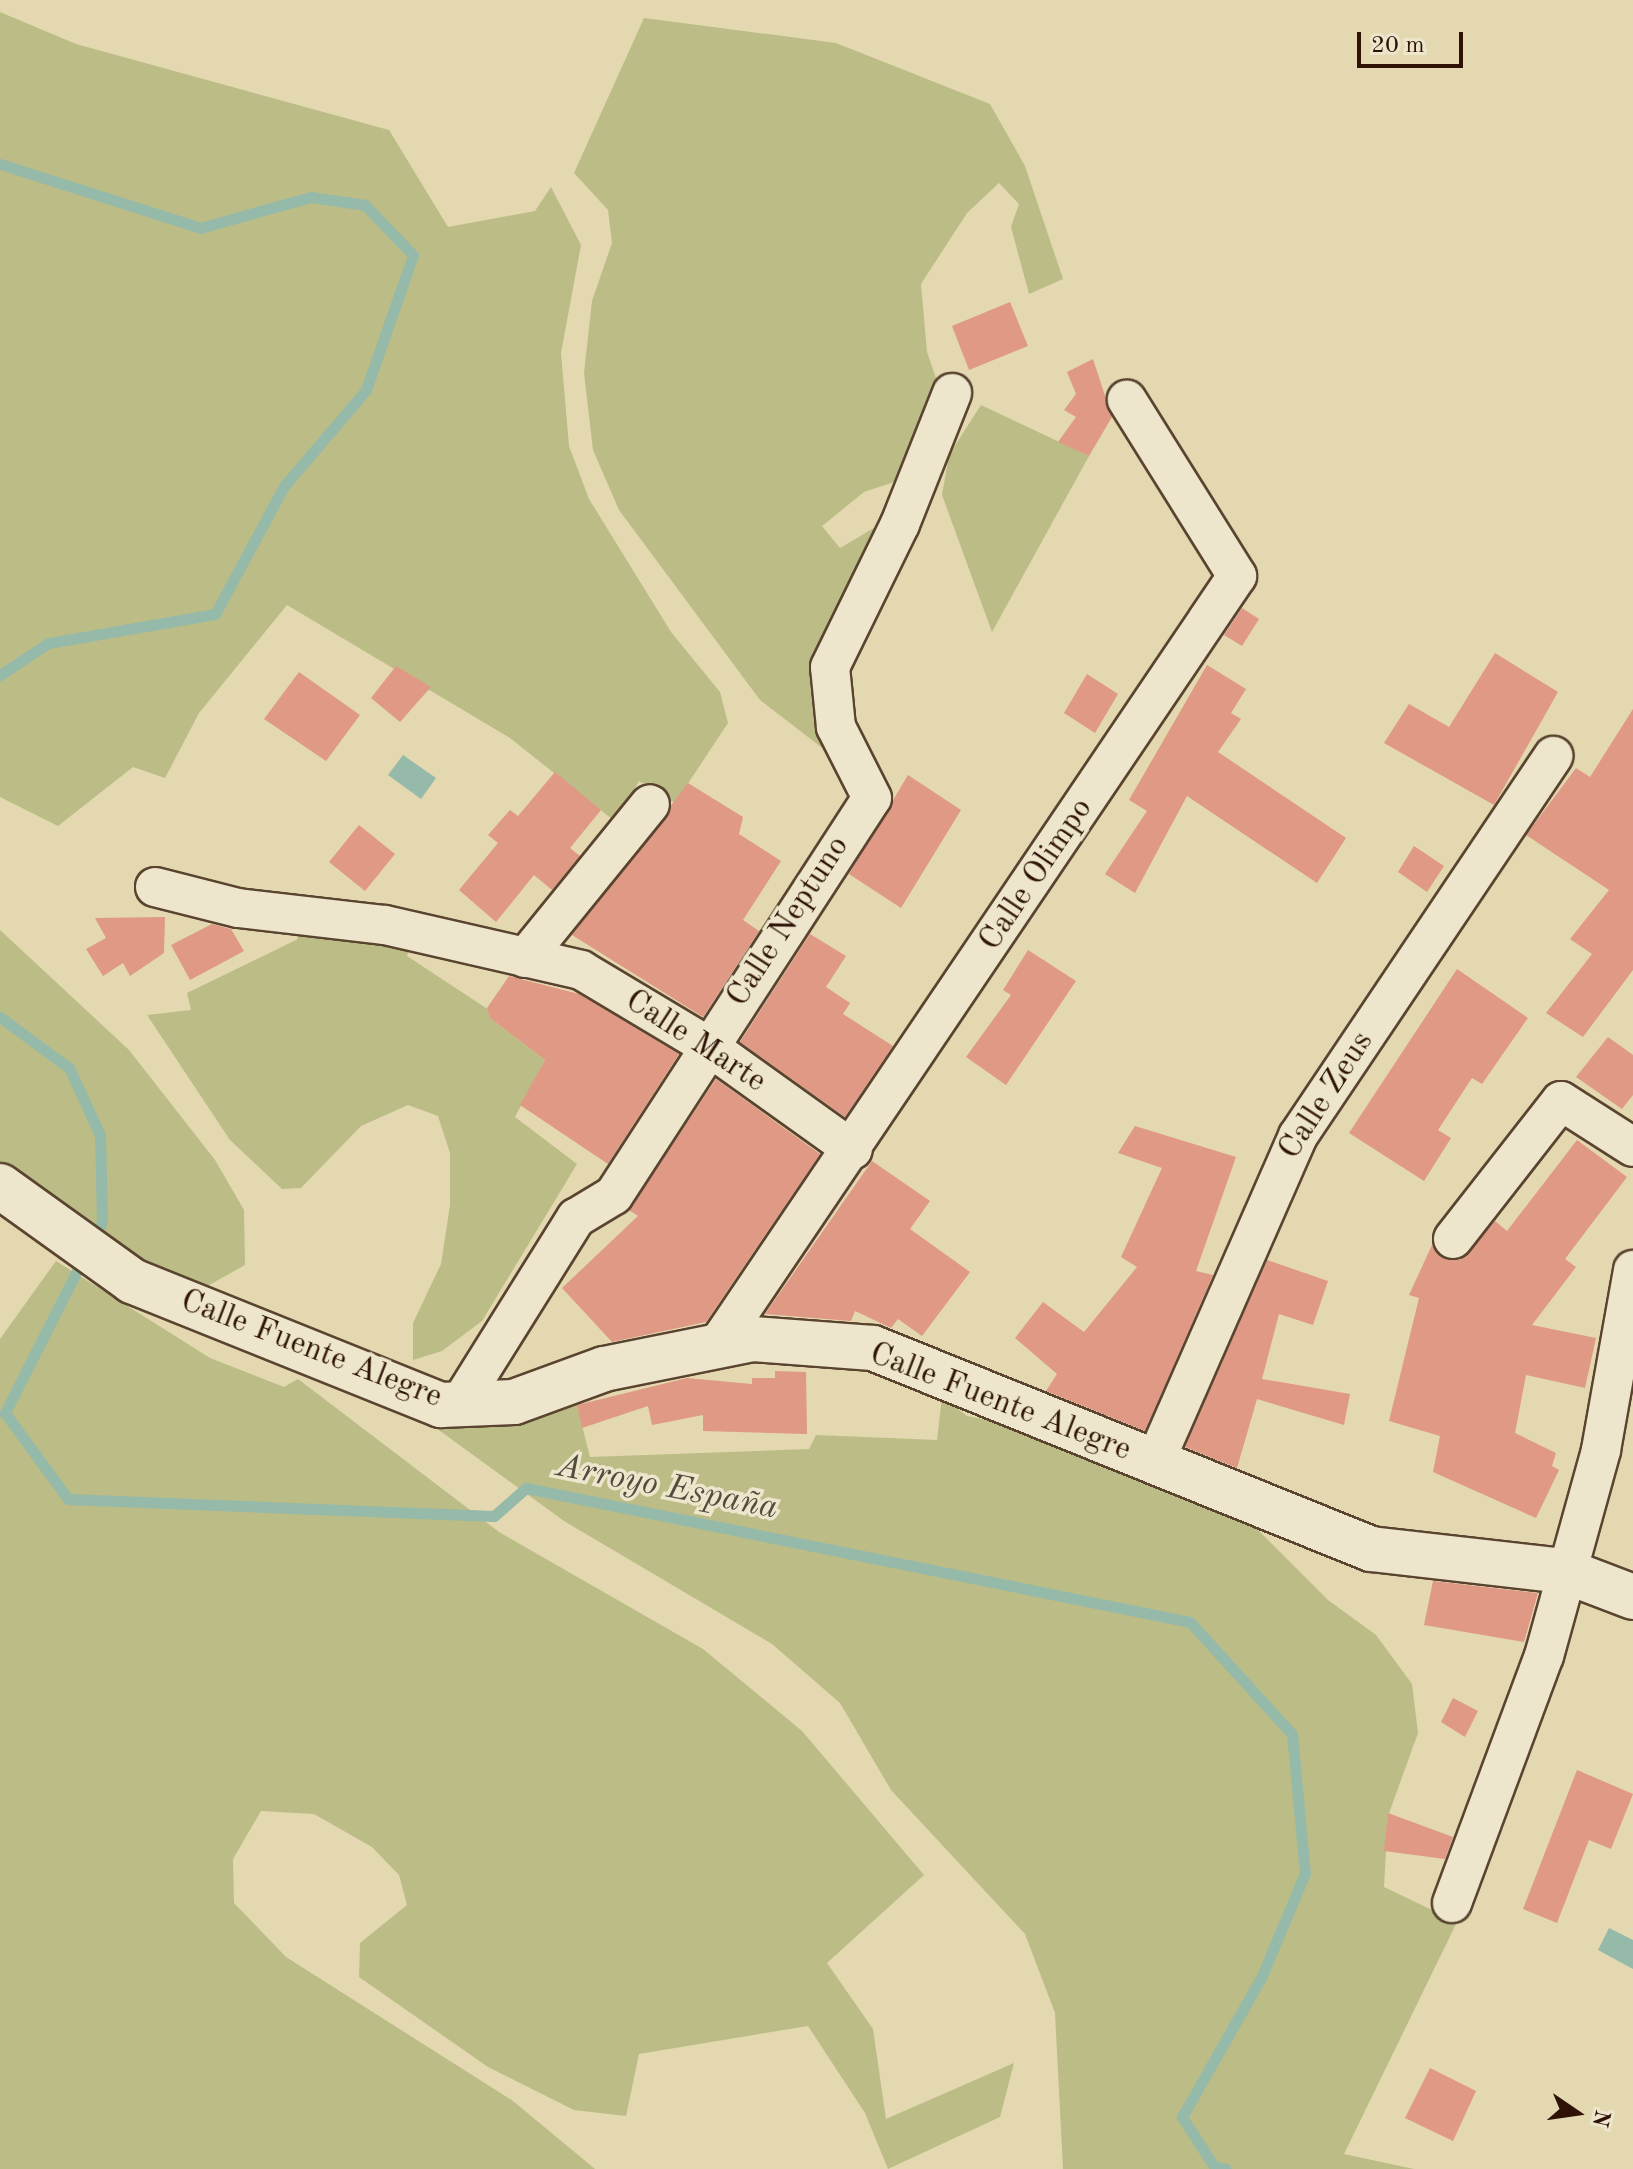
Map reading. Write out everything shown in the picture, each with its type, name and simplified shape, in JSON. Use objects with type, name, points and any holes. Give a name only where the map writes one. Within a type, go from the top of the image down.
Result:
[{"type":"street","name":"Calle Neptuno","points":[[459,1405],[576,1218],[614,1195],[872,798],[836,727],[830,667],[900,524],[952,393]]},
{"type":"street","name":"Calle Olimpo","points":[[718,1344],[853,1150],[1237,576],[1127,400]]},
{"type":"street","name":"Calle Zeus","points":[[1154,1464],[1292,1146],[1553,756]]},
{"type":"street","points":[[525,958],[650,804]]},
{"type":"street","name":"Calle Marte","points":[[155,887],[238,908],[385,925],[581,970],[708,1046],[853,1150]]},
{"type":"street","points":[[1453,1239],[1561,1101],[1633,1147]]},
{"type":"street","name":"Calle Fuente Alegre","points":[[0,1186],[71,1241],[132,1281],[441,1405],[514,1402],[604,1369],[753,1339],[873,1348],[1371,1549],[1565,1571],[1633,1597]]},
{"type":"street","points":[[1452,1903],[1544,1656],[1565,1571],[1601,1450],[1633,1270]]},
{"type":"green space","points":[[0,12],[76,44],[389,130],[448,227],[535,211],[551,187],[581,245],[561,353],[569,446],[589,499],[671,632],[720,692],[728,723],[675,803],[639,781],[617,823],[510,738],[287,605],[199,713],[165,778],[133,767],[58,826],[0,797]]},
{"type":"green space","points":[[644,18],[836,43],[990,104],[1025,166],[1063,279],[1029,294],[1011,227],[1019,204],[999,183],[967,213],[921,284],[927,352],[939,387],[906,478],[864,492],[822,526],[840,548],[886,521],[851,584],[830,754],[760,700],[619,510],[593,450],[584,373],[592,301],[612,243],[608,210],[574,173]]},
{"type":"green space","points":[[981,405],[1089,456],[992,632],[942,495],[949,455]]},
{"type":"green space","points":[[292,921],[412,942],[407,956],[492,1012],[490,1018],[545,1060],[515,1117],[577,1164],[482,1321],[442,1351],[413,1360],[413,1323],[441,1264],[450,1205],[450,1153],[438,1116],[408,1105],[361,1126],[301,1188],[282,1189],[230,1140],[147,1015],[191,1010],[187,993],[298,939]]},
{"type":"green space","points":[[0,930],[129,1050],[215,1160],[244,1210],[245,1265],[202,1289],[150,1269],[0,1166]]},
{"type":"green space","points":[[56,1261],[210,1358],[284,1387],[298,1379],[499,1532],[703,1649],[802,1731],[924,1875],[827,1963],[873,2029],[886,2119],[1014,2063],[1000,2117],[888,2169],[865,2113],[808,2026],[639,2054],[626,2116],[574,2110],[488,2067],[359,1977],[360,1943],[407,1905],[399,1875],[372,1847],[314,1814],[261,1811],[233,1859],[234,1903],[286,1957],[513,2101],[595,2169],[0,2169],[0,1339]]},
{"type":"green space","points":[[942,1397],[967,1416],[1005,1424],[1249,1521],[1328,1600],[1376,1635],[1412,1684],[1418,1733],[1388,1816],[1384,1887],[1457,1922],[1344,2154],[1414,2169],[1063,2169],[1055,2013],[1025,1934],[891,1790],[840,1703],[772,1644],[564,1521],[418,1415],[575,1398],[590,1457],[809,1449],[816,1435],[937,1440]]},
{"type":"shaded area","points":[[403,755],[436,778],[421,799],[388,775]]},
{"type":"shaded area","points":[[1609,1928],[1633,1940],[1633,1969],[1598,1950]]},
{"type":"building","points":[[1010,302],[1028,346],[969,370],[952,326]]},
{"type":"building","points":[[1093,359],[1112,417],[1089,456],[1058,442],[1076,417],[1064,410],[1076,394],[1067,372]]},
{"type":"building","points":[[1242,608],[1259,619],[1242,646],[1224,635]]},
{"type":"building","points":[[1495,653],[1558,692],[1494,805],[1384,743],[1409,704],[1449,727]]},
{"type":"building","points":[[1207,665],[1246,689],[1231,713],[1241,719],[1218,752],[1346,838],[1317,883],[1187,796],[1135,893],[1105,874],[1147,811],[1129,800]]},
{"type":"building","points":[[396,666],[431,687],[400,722],[371,698]]},
{"type":"building","points":[[299,672],[360,715],[326,761],[264,719]]},
{"type":"building","points":[[1087,674],[1118,694],[1095,733],[1064,713]]},
{"type":"building","points":[[1633,709],[1633,970],[1583,1037],[1546,1013],[1592,954],[1570,939],[1609,890],[1526,835],[1576,768],[1590,777]]},
{"type":"building","points":[[555,772],[601,810],[570,848],[580,856],[552,890],[534,875],[496,922],[459,890],[498,843],[488,835],[510,810],[518,816]]},
{"type":"building","points":[[908,775],[961,810],[901,908],[849,874]]},
{"type":"building","points":[[688,783],[743,817],[739,834],[781,861],[743,920],[759,931],[703,1017],[572,935]]},
{"type":"building","points":[[359,825],[395,854],[365,891],[329,862]]},
{"type":"building","points":[[1414,846],[1444,866],[1427,892],[1398,872]]},
{"type":"building","points":[[165,917],[164,953],[130,976],[123,963],[103,976],[86,949],[106,938],[95,918]]},
{"type":"building","points":[[212,924],[231,929],[244,951],[190,980],[171,945]]},
{"type":"building","points":[[810,934],[846,956],[826,987],[850,1003],[843,1014],[893,1046],[845,1117],[740,1042]]},
{"type":"building","points":[[1028,950],[1076,981],[1006,1085],[966,1057],[1011,995],[1003,990]]},
{"type":"building","points":[[1457,969],[1528,1018],[1482,1084],[1472,1078],[1438,1130],[1451,1138],[1424,1181],[1349,1133]]},
{"type":"building","points":[[509,976],[579,994],[679,1054],[608,1164],[520,1105],[545,1060],[490,1018],[487,1008]]},
{"type":"building","points":[[1608,1037],[1633,1055],[1633,1095],[1622,1109],[1576,1077]]},
{"type":"building","points":[[716,1079],[820,1154],[706,1322],[612,1342],[562,1288],[638,1216],[629,1210]]},
{"type":"building","points":[[1135,1126],[1236,1157],[1196,1271],[1213,1275],[1145,1431],[1046,1391],[1057,1374],[1015,1338],[1043,1302],[1084,1332],[1137,1267],[1121,1257],[1162,1168],[1118,1153]]},
{"type":"building","points":[[1577,1140],[1627,1177],[1565,1259],[1576,1267],[1532,1325],[1596,1338],[1585,1388],[1526,1375],[1515,1433],[1556,1453],[1552,1466],[1559,1470],[1536,1518],[1433,1472],[1440,1436],[1389,1421],[1419,1298],[1409,1295],[1432,1245],[1440,1257],[1460,1260],[1495,1221],[1507,1231]]},
{"type":"building","points":[[872,1161],[930,1201],[910,1229],[970,1272],[922,1336],[898,1319],[891,1328],[855,1311],[851,1321],[765,1314]]},
{"type":"building","points":[[1267,1260],[1328,1281],[1313,1325],[1279,1314],[1262,1379],[1350,1394],[1344,1425],[1257,1399],[1237,1468],[1185,1447]]},
{"type":"building","points":[[775,1371],[806,1372],[807,1434],[703,1431],[703,1415],[652,1425],[648,1406],[582,1428],[577,1405],[687,1378],[752,1384],[752,1378],[775,1378]]},
{"type":"building","points":[[1433,1581],[1538,1593],[1524,1642],[1424,1625]]},
{"type":"building","points":[[1453,1698],[1478,1711],[1465,1737],[1441,1722]]},
{"type":"building","points":[[1577,1770],[1633,1794],[1611,1849],[1589,1840],[1557,1923],[1523,1909]]},
{"type":"building","points":[[1388,1813],[1453,1837],[1445,1859],[1384,1851]]},
{"type":"building","points":[[1430,2068],[1476,2091],[1453,2141],[1405,2118]]},
{"type":"waterway","name":"Arroyo España","points":[[0,164],[200,228],[311,197],[365,205],[413,255],[366,390],[284,486],[215,614],[48,643],[0,675]]},
{"type":"waterway","name":"Arroyo España","points":[[0,1017],[69,1068],[100,1135],[102,1222],[92,1242]]},
{"type":"waterway","name":"Arroyo España","points":[[84,1257],[5,1413],[68,1499],[494,1516],[526,1488],[1190,1622],[1292,1734],[1305,1873],[1262,1976],[1182,2117],[1214,2166],[1226,2169]]}]
